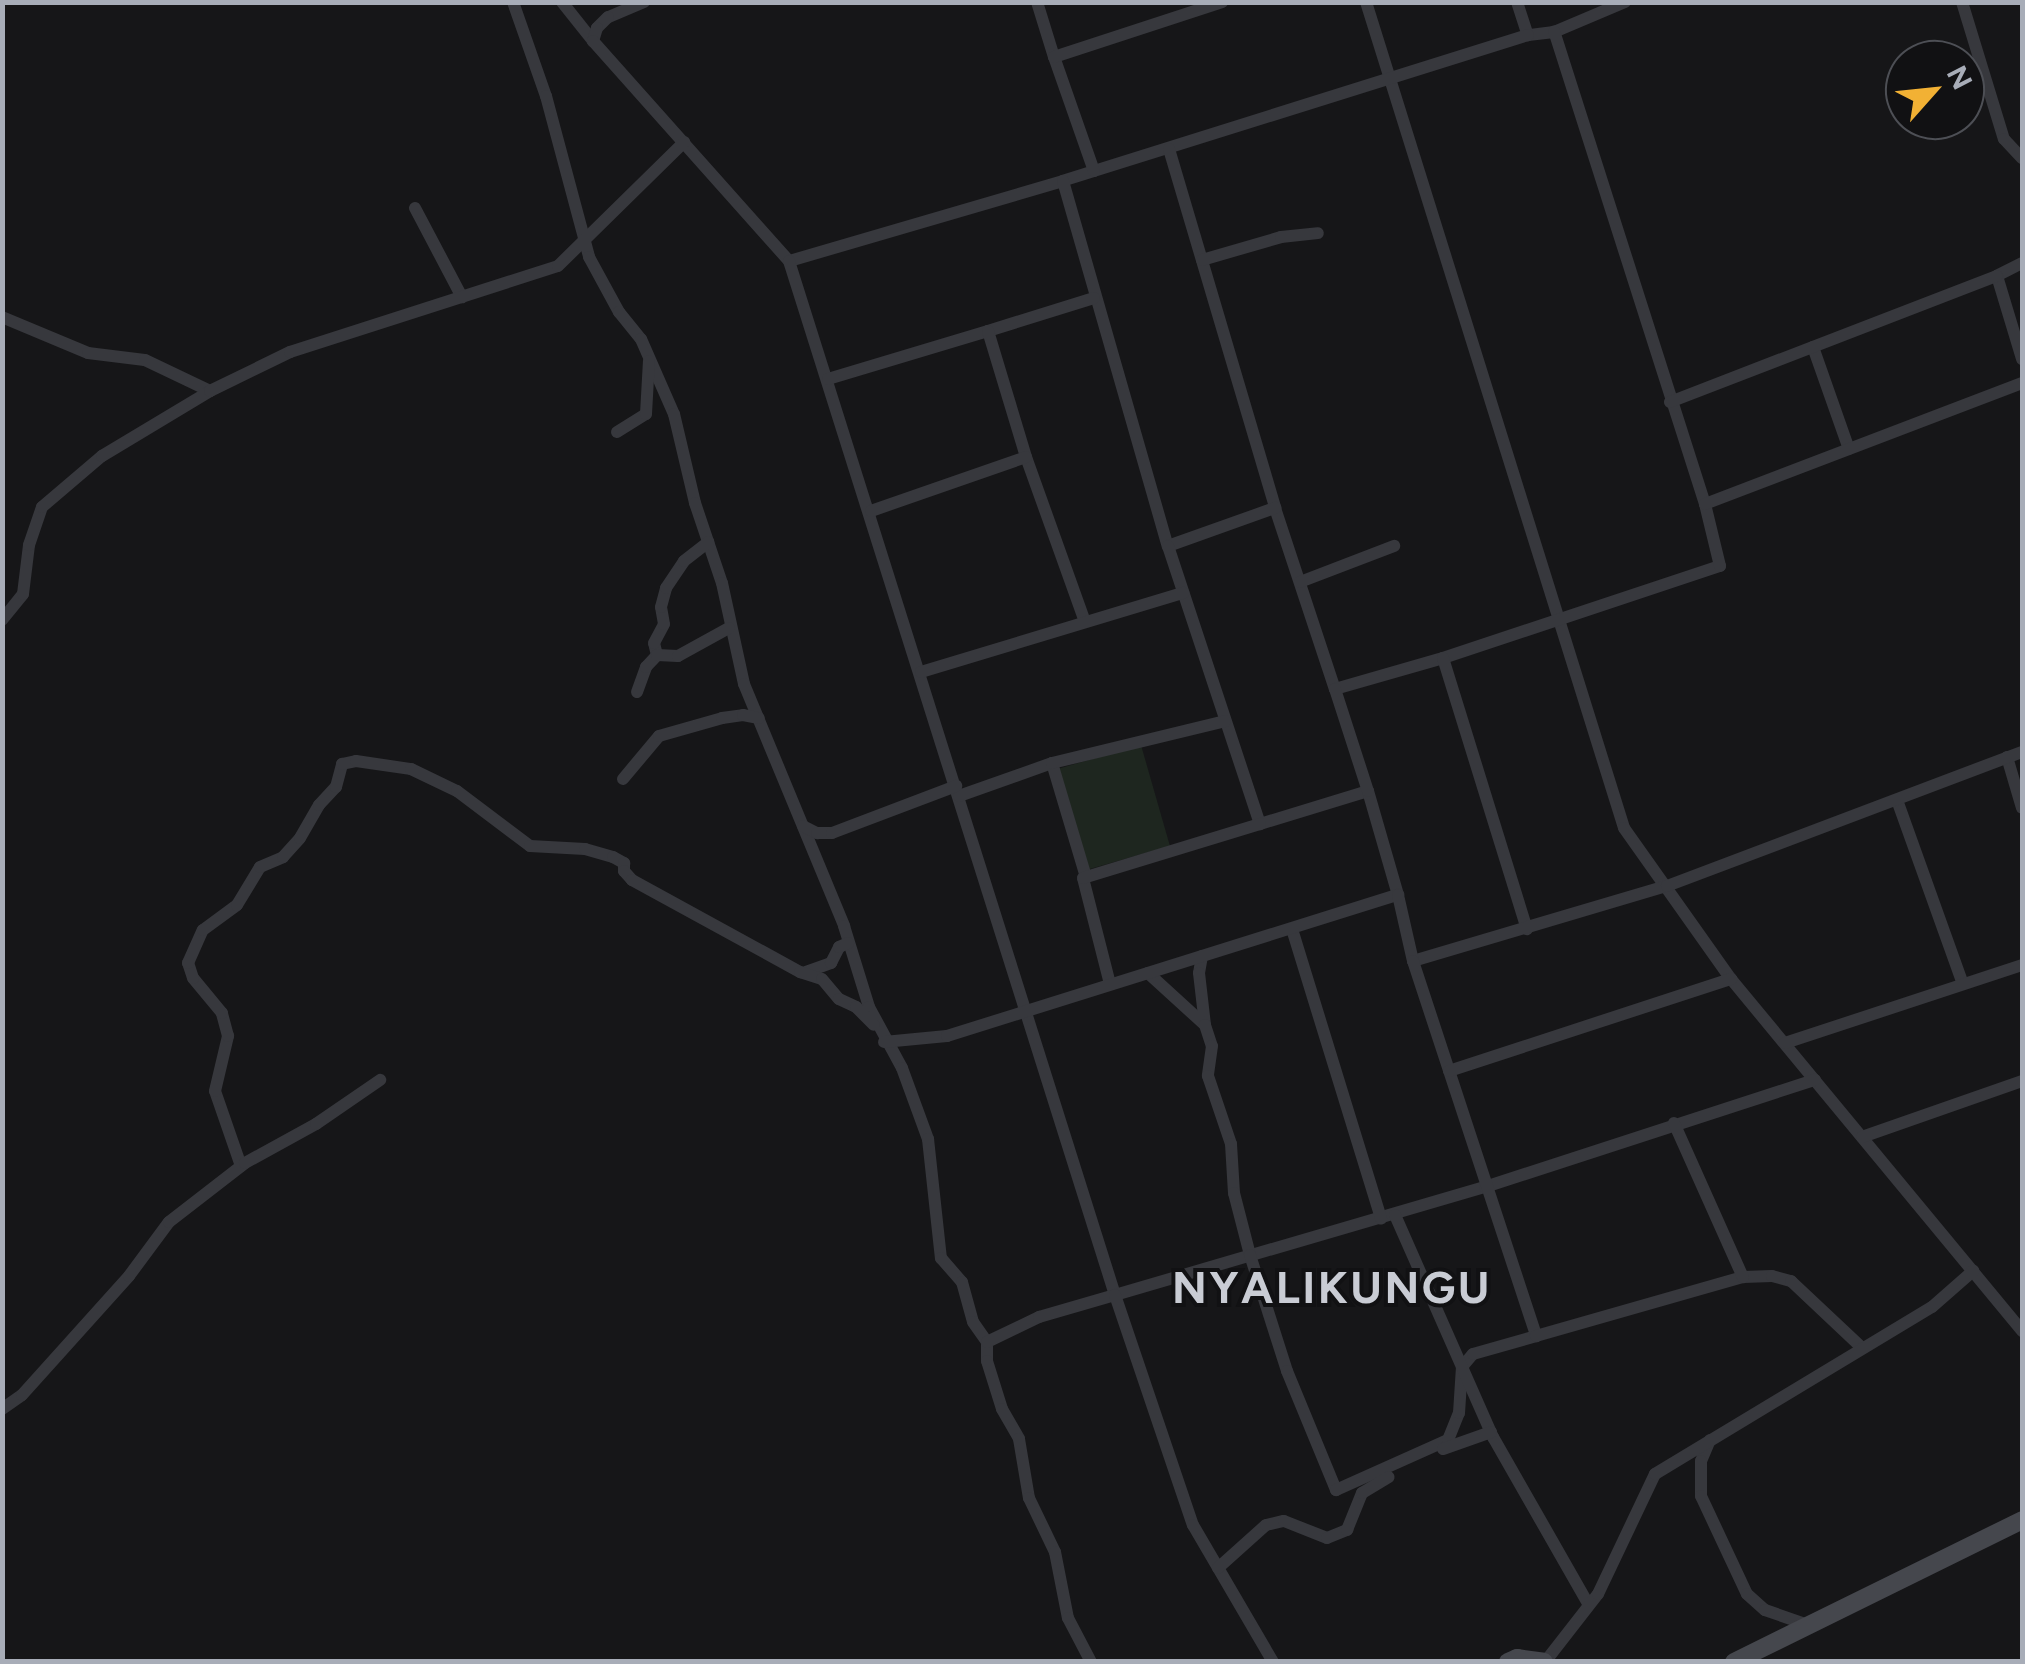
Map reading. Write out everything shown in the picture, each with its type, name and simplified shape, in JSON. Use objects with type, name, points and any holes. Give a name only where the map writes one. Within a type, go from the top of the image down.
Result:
[{"type":"street","points":[[512,2],[546,96],[584,240],[600,283],[641,339],[674,414],[722,583],[744,684],[816,857],[882,1036]]},
{"type":"street","points":[[562,2],[790,261],[1115,1295],[1193,1526],[1274,1662]]},
{"type":"street","points":[[593,40],[597,28],[608,18],[644,2]]},
{"type":"street","points":[[1037,2],[1094,171]]},
{"type":"street","points":[[1054,56],[1222,2]]},
{"type":"street","points":[[1366,2],[1561,616],[1624,828],[1730,979],[2022,1330]]},
{"type":"street","points":[[1518,2],[1528,35]]},
{"type":"street","points":[[790,261],[1063,182],[1528,35],[1554,32],[1625,2]]},
{"type":"street","points":[[1962,2],[2004,139],[2022,158]]},
{"type":"street","points":[[1335,690],[1720,566],[1704,504],[1554,32]]},
{"type":"street","points":[[2,620],[23,594],[29,545],[42,507],[102,456],[210,391],[290,352],[558,266],[684,142]]},
{"type":"street","points":[[1169,148],[1275,508],[1368,792],[1413,961],[1536,1336]]},
{"type":"street","points":[[1063,182],[1168,546],[1260,824]]},
{"type":"street","points":[[416,208],[462,297]]},
{"type":"street","points":[[1202,260],[1281,237],[1318,232]]},
{"type":"street","points":[[1670,402],[2022,264]]},
{"type":"street","points":[[1997,276],[2022,359]]},
{"type":"street","points":[[828,379],[1094,298]]},
{"type":"street","points":[[2,317],[88,352],[145,360],[210,391]]},
{"type":"street","points":[[988,331],[1026,457],[1084,620]]},
{"type":"street","points":[[1813,347],[1849,448]]},
{"type":"street","points":[[617,432],[646,414],[649,358]]},
{"type":"street","points":[[1704,504],[2022,382]]},
{"type":"street","points":[[871,510],[1026,457]]},
{"type":"street","points":[[1168,546],[1275,508]]},
{"type":"street","points":[[657,654],[654,643],[664,624],[661,606],[666,588],[684,560],[708,542]]},
{"type":"street","points":[[1300,582],[1394,546]]},
{"type":"street","points":[[921,672],[1183,593]]},
{"type":"street","points":[[657,654],[678,656],[730,628]]},
{"type":"street","points":[[637,692],[646,667],[657,654]]},
{"type":"street","points":[[1443,658],[1528,929]]},
{"type":"street","points":[[623,779],[658,736],[722,718],[759,718]]},
{"type":"street","points":[[802,826],[817,833],[832,832],[1052,763],[1226,721]]},
{"type":"street","points":[[1413,961],[1667,886],[2022,752]]},
{"type":"street","points":[[2007,757],[2022,808]]},
{"type":"street","points":[[241,1166],[216,1091],[228,1036],[222,1014],[193,978],[188,963],[204,930],[237,905],[260,867],[283,857],[300,838],[318,805],[336,787],[342,764],[356,761],[412,769],[457,791],[530,846],[586,849],[613,858],[624,864],[624,871],[632,880],[822,979],[839,999],[856,1007],[882,1036],[902,1068],[928,1139],[941,1258],[962,1282],[973,1322],[987,1342],[1002,1409],[1019,1439],[1029,1498],[1055,1552],[1068,1618],[1090,1662]]},
{"type":"street","points":[[1052,763],[1086,877],[1110,984]]},
{"type":"street","points":[[1086,877],[1368,792]]},
{"type":"street","points":[[1898,800],[1963,984]]},
{"type":"street","points":[[816,857],[832,832]]},
{"type":"street","points":[[882,1036],[947,1036],[1398,894]]},
{"type":"street","points":[[1292,930],[1381,1219]]},
{"type":"street","points":[[806,972],[831,963],[839,947],[848,943]]},
{"type":"street","points":[[1202,956],[1199,974],[1212,1046],[1208,1076],[1231,1144],[1234,1193],[1280,1352],[1336,1490],[1448,1440],[1459,1412],[1462,1367],[1474,1354],[1743,1277],[1772,1276],[1791,1281],[1862,1348]]},
{"type":"street","points":[[1785,1044],[2022,964]]},
{"type":"street","points":[[1148,972],[1206,1026]]},
{"type":"street","points":[[1449,1071],[1730,979]]},
{"type":"street","points":[[2,1408],[22,1395],[129,1276],[168,1222],[241,1166],[380,1080]]},
{"type":"street","points":[[987,1342],[1039,1317],[1396,1215],[1815,1080]]},
{"type":"street","points":[[1862,1137],[2018,1082],[2022,1098]]},
{"type":"street","points":[[1674,1124],[1743,1277]]},
{"type":"street","points":[[1396,1215],[1491,1432],[1589,1605]]},
{"type":"street","points":[[1508,1662],[1517,1658],[1544,1662],[1589,1605],[1655,1474],[1932,1307],[1973,1271]]},
{"type":"street","points":[[1218,1568],[1266,1525],[1284,1522],[1327,1538],[1347,1530],[1362,1493],[1443,1449],[1491,1432]]},
{"type":"street","points":[[1710,1440],[1701,1461],[1701,1496],[1747,1594],[1765,1610],[1808,1625]]},
{"type":"street","points":[[1734,1662],[2022,1520]]},
{"type":"shaded area","points":[[1141,745],[1170,846],[1086,870],[1057,769]]},
{"type":"district","name":"NYALIKUNGU","points":[[1332,1288]]}]
